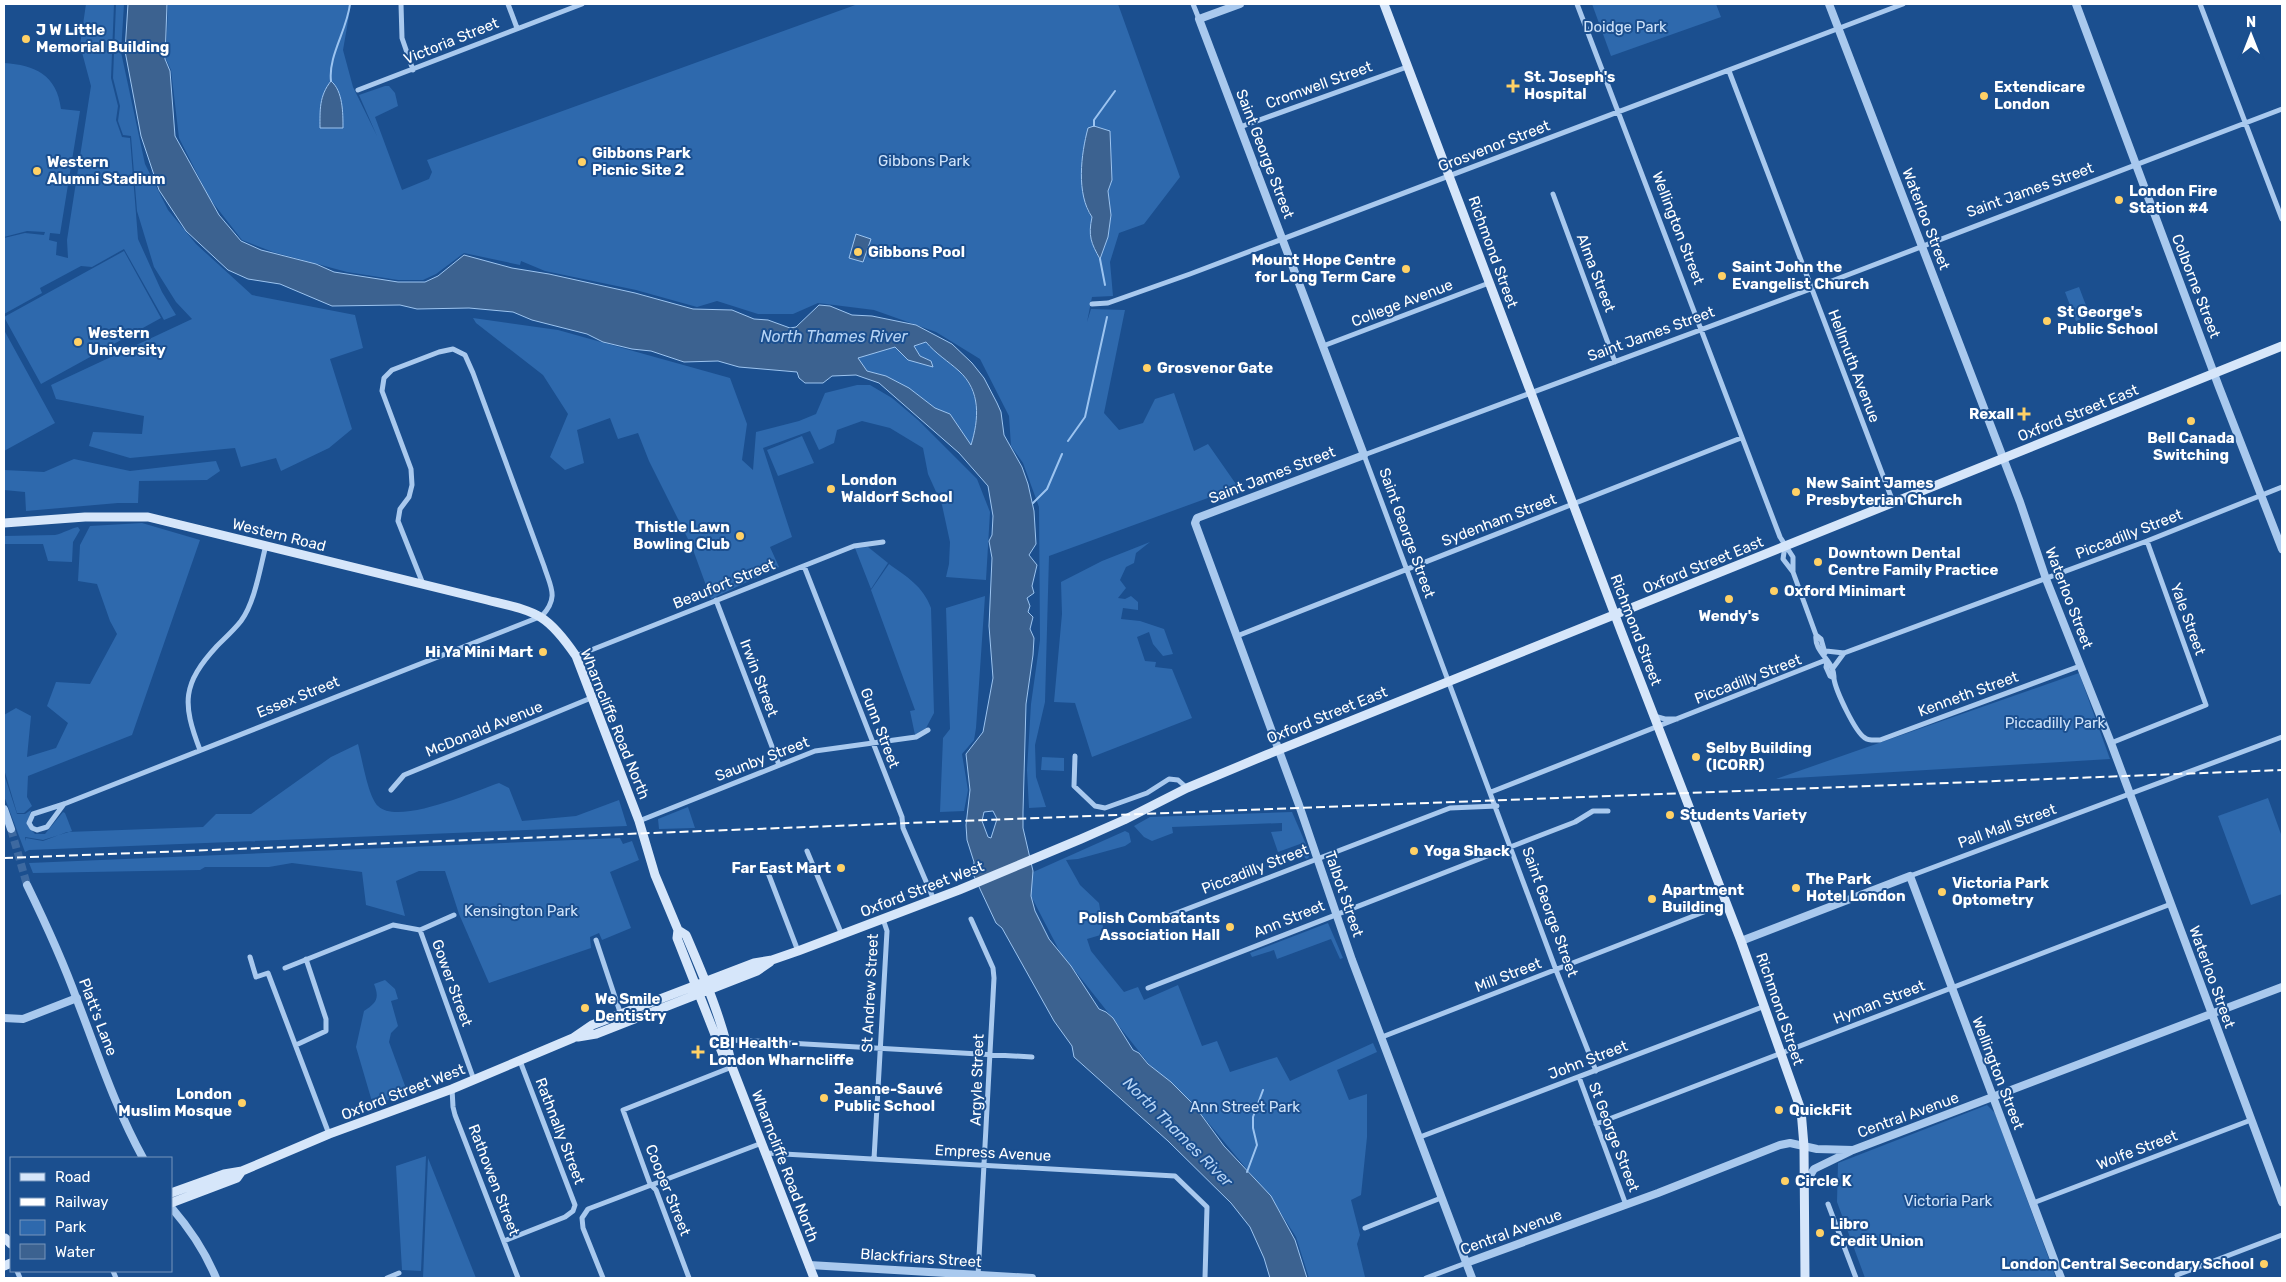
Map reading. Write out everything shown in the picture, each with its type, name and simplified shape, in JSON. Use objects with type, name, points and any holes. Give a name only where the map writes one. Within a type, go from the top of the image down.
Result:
[{"type":"main road","name":"Richmond Street","points":[[1384,4],[1530,393],[1742,942],[1801,1110],[1804,1146],[1805,1278]]},
{"type":"main road","name":"Oxford Street East","points":[[1082,839],[1187,788],[1278,750],[2282,346]]},
{"type":"main road","name":"Western Road","points":[[4,523],[85,518],[148,517],[531,611],[542,616]]},
{"type":"main road","name":"Wharncliffe Road North","points":[[542,616],[561,635],[576,656],[639,821],[655,875],[678,930],[677,938],[722,1055],[732,1065]]},
{"type":"main road","name":"Oxford Street West","points":[[172,1193],[224,1174],[242,1171],[329,1134],[452,1089],[573,1038],[596,1034],[622,1019],[697,990],[754,962],[772,960],[798,952],[934,900],[1082,839]]},
{"type":"main road","name":"Wharncliffe Road North","points":[[678,930],[686,935],[706,986],[727,1042],[732,1065],[814,1278]]},
{"type":"main road","name":"Oxford Street West","points":[[172,1205],[237,1178],[242,1171]]},
{"type":"street","points":[[401,4],[402,38],[413,70]]},
{"type":"street","points":[[508,4],[518,28]]},
{"type":"street","name":"Victoria Street","points":[[358,90],[582,4]]},
{"type":"street","name":"Saint George Street","points":[[1193,4],[1492,792],[1556,970],[1596,1071]]},
{"type":"street","points":[[1199,19],[1240,4]]},
{"type":"street","name":"Wellington Street","points":[[1578,4],[1741,438],[1785,546],[1793,556],[1793,572],[1816,635],[1815,641],[1820,652],[1826,657],[1833,668],[1834,678],[1845,707],[1864,738]]},
{"type":"street","name":"Waterloo Street","points":[[1829,4],[1922,246],[2046,579],[2172,904],[2210,1013],[2282,1202]]},
{"type":"street","name":"Grosvenor Street","points":[[1092,304],[1108,303],[1202,270],[1282,238],[1450,177],[1618,111],[1729,71],[1903,4]]},
{"type":"street","name":"Colborne Street","points":[[2076,4],[2282,548]]},
{"type":"street","points":[[2200,4],[2282,219]]},
{"type":"street","name":"Cromwell Street","points":[[1240,127],[1407,66]]},
{"type":"street","name":"Hellmuth Avenue","points":[[1729,71],[1893,502]]},
{"type":"street","name":"Saint James Street","points":[[1198,518],[1811,289],[2282,109]]},
{"type":"street","name":"Alma Street","points":[[1553,194],[1615,362]]},
{"type":"street","name":"College Avenue","points":[[1323,346],[1489,283]]},
{"type":"street","points":[[423,585],[398,520],[400,509],[409,497],[412,485],[411,469],[382,391],[384,378],[392,370],[439,352],[453,350],[465,355],[473,373],[544,566],[552,594],[552,605],[542,616]]},
{"type":"street","name":"Sydenham Street","points":[[1237,636],[1741,438]]},
{"type":"street","name":"Piccadilly Street","points":[[1492,792],[1659,728],[1677,718],[1826,657],[1844,653],[2046,579],[2282,487]]},
{"type":"street","name":"Talbot Street","points":[[1198,518],[1195,522],[1337,913],[1352,960],[1472,1278]]},
{"type":"street","name":"Yale Street","points":[[2111,743],[2206,705],[2147,541]]},
{"type":"street","name":"Beaufort Street","points":[[576,656],[854,546],[883,542]]},
{"type":"street","points":[[200,750],[191,727],[187,707],[189,688],[205,659],[242,620],[254,592],[266,545]]},
{"type":"street","name":"Wellington Street","points":[[1785,546],[1783,559],[1788,568],[1793,572]]},
{"type":"street","name":"Gunn Street","points":[[804,566],[902,817],[903,828],[934,900]]},
{"type":"street","name":"Irwin Street","points":[[716,600],[779,765]]},
{"type":"street","name":"Essex Street","points":[[64,804],[47,827],[37,830],[32,828],[29,823],[31,815],[64,804],[542,616]]},
{"type":"street","points":[[1833,668],[1844,653]]},
{"type":"street","name":"Wellington Street","points":[[1826,657],[1828,671],[1830,676],[1834,678]]},
{"type":"street","name":"Kenneth Street","points":[[1864,738],[1880,740],[2080,666]]},
{"type":"street","name":"McDonald Avenue","points":[[391,790],[404,775],[591,698]]},
{"type":"street","name":"Piccadilly Street","points":[[1654,716],[1664,719],[1677,718]]},
{"type":"street","name":"Saunby Street","points":[[639,821],[815,751],[916,737],[928,730]]},
{"type":"street","name":"Pall Mall Street","points":[[1742,942],[1910,876],[2282,738]]},
{"type":"street","points":[[1075,756],[1074,786],[1085,798],[1101,808],[1109,808],[1147,793],[1169,779],[1178,780],[1187,788]]},
{"type":"street","name":"Piccadilly Street","points":[[1166,917],[1450,808],[1497,806]]},
{"type":"street","points":[[4,809],[11,829]]},
{"type":"street","name":"Ann Street","points":[[1148,988],[1337,913],[1576,822],[1593,811],[1608,811]]},
{"type":"street","points":[[807,851],[842,935]]},
{"type":"street","points":[[767,870],[798,952]]},
{"type":"street","name":"Wellington Street","points":[[1910,876],[2061,1278]]},
{"type":"street","name":"Platt's Lane","points":[[27,885],[76,998],[122,1120],[142,1157]]},
{"type":"street","name":"Mill Street","points":[[1382,1037],[1727,903]]},
{"type":"street","name":"Hyman Street","points":[[1596,1124],[2172,904]]},
{"type":"street","name":"Gower Street","points":[[454,915],[420,930],[474,1080]]},
{"type":"street","name":"St Andrew Street","points":[[874,1159],[887,931],[883,919]]},
{"type":"street","name":"Argyle Street","points":[[971,919],[993,968],[986,1165],[978,1276]]},
{"type":"street","points":[[285,968],[393,925],[420,930]]},
{"type":"street","points":[[596,940],[622,1019]]},
{"type":"street","points":[[250,957],[256,977],[268,972],[329,1134]]},
{"type":"street","points":[[296,1045],[326,1031],[326,1019],[306,959]]},
{"type":"street","name":"Central Avenue","points":[[1426,1278],[1626,1205],[1780,1145],[1790,1143],[1826,1150],[1853,1150],[2282,987]]},
{"type":"street","points":[[4,1018],[23,1019],[76,998]]},
{"type":"street","name":"John Street","points":[[1420,1137],[1764,1006]]},
{"type":"street","points":[[727,1042],[738,1040],[1032,1058]]},
{"type":"street","name":"Rathnally Street","points":[[504,1241],[565,1218],[573,1211],[573,1199],[520,1061]]},
{"type":"street","name":"Cooper Street","points":[[690,1278],[656,1190],[650,1184],[623,1110],[732,1065]]},
{"type":"street","name":"St George Street","points":[[1579,1077],[1626,1205]]},
{"type":"street","name":"Rathowen Street","points":[[452,1089],[455,1115],[518,1278]]},
{"type":"street","name":"Wolfe Street","points":[[2032,1203],[2250,1120]]},
{"type":"street","points":[[603,1278],[583,1228],[582,1218],[588,1209],[762,1143]]},
{"type":"street","points":[[1804,1185],[1814,1170],[1853,1150]]},
{"type":"street","name":"Empress Avenue","points":[[766,1153],[1166,1174],[1174,1176],[1208,1207],[1205,1278]]},
{"type":"street","points":[[1365,1228],[1441,1198]]},
{"type":"street","points":[[1828,1204],[1856,1278]]},
{"type":"street","points":[[172,1206],[192,1231],[207,1257],[216,1278]]},
{"type":"street","points":[[2177,1275],[2282,1235]]},
{"type":"street","name":"Blackfriars Street","points":[[809,1265],[953,1276],[1032,1278]]},
{"type":"street","points":[[386,1278],[399,1273]]},
{"type":"green space","points":[[86,4],[114,4],[111,78],[118,106],[116,120],[122,137],[130,138],[138,239],[162,292],[176,315],[164,320],[124,249],[92,267],[81,266],[40,288],[42,293],[4,314],[4,238],[25,233],[44,235],[45,232],[27,231],[4,237],[4,63],[25,66],[43,74],[55,88],[61,109],[80,111],[60,234],[50,233],[49,240],[57,242],[56,255],[68,258],[67,240],[91,86],[80,45]]},
{"type":"green space","points":[[116,4],[124,4],[121,52],[145,164],[168,210],[196,244],[252,295],[355,315],[363,348],[330,359],[352,429],[329,448],[281,471],[276,458],[241,467],[235,448],[130,458],[89,446],[93,432],[142,434],[144,416],[56,399],[51,385],[192,319],[176,302],[154,267],[137,211],[131,136],[123,135],[118,121],[120,106],[113,78]]},
{"type":"green space","name":"Gibbons Park","points":[[168,4],[351,4],[343,50],[353,87],[377,136],[359,95],[385,86],[389,86],[395,93],[398,106],[375,117],[402,190],[429,179],[432,172],[427,160],[858,4],[1118,4],[1180,177],[1144,224],[1119,233],[1110,262],[1113,296],[1092,297],[1087,322],[1091,309],[1125,310],[1104,413],[1119,430],[1143,423],[1155,399],[1174,393],[1194,451],[1208,444],[1238,487],[1049,556],[1045,702],[1035,745],[1036,777],[1046,807],[1029,808],[1027,770],[1031,704],[1040,640],[1039,507],[1023,463],[1011,446],[1009,416],[980,359],[936,332],[874,310],[818,303],[793,314],[758,314],[717,301],[697,307],[636,290],[545,271],[521,261],[520,265],[464,253],[436,274],[423,280],[398,280],[347,272],[273,252],[242,240],[210,199],[179,138],[171,70],[166,59]],"holes":[[[1110,131],[1112,180],[1108,191],[1111,215],[1108,237],[1100,259],[1091,239],[1092,217],[1087,210],[1081,175]]]},
{"type":"green space","name":"Doidge Park","points":[[1592,4],[1716,4],[1721,17],[1611,56]]},
{"type":"green space","points":[[124,251],[161,318],[41,384],[4,317]]},
{"type":"green space","points":[[2079,287],[2090,316],[2076,321],[2065,292]]},
{"type":"green space","points":[[473,318],[558,330],[730,378],[747,424],[742,460],[753,470],[756,432],[799,421],[816,414],[825,393],[857,385],[870,385],[892,398],[918,420],[977,479],[990,512],[986,580],[946,577],[949,564],[950,542],[942,505],[928,474],[923,448],[890,428],[862,421],[837,430],[834,443],[819,450],[810,431],[763,448],[792,537],[770,547],[779,567],[711,599],[692,547],[649,461],[638,433],[618,439],[610,418],[577,430],[584,463],[565,470],[550,457],[568,414],[543,375],[476,323]]},
{"type":"green space","points":[[4,330],[55,423],[4,451]]},
{"type":"green space","points":[[926,342],[961,373],[972,390],[975,399],[976,417],[971,445],[950,414],[935,408],[909,388],[886,376],[866,371],[857,357],[895,347],[908,360],[931,361],[920,356],[914,346]]},
{"type":"green space","points":[[802,436],[814,463],[778,476],[767,450]]},
{"type":"green space","points":[[74,459],[130,471],[216,461],[220,471],[207,480],[139,481],[138,503],[26,511],[25,492],[4,490],[4,470],[44,472]]},
{"type":"green space","points":[[142,523],[200,540],[132,735],[28,776],[27,797],[32,806],[24,813],[17,813],[4,769],[4,715],[16,708],[31,716],[27,757],[56,748],[68,723],[47,706],[56,682],[90,684],[117,634],[110,621],[97,584],[78,581],[80,545],[90,526]]},
{"type":"green space","points":[[78,527],[80,530],[73,542],[72,562],[48,561],[43,544],[4,544],[4,536],[55,535]]},
{"type":"green space","points":[[1150,542],[1136,553],[1134,563],[1126,567],[1120,580],[1126,588],[1118,598],[1125,599],[1131,596],[1138,602],[1138,610],[1123,608],[1121,619],[1140,621],[1164,629],[1173,654],[1163,656],[1153,644],[1149,632],[1137,637],[1145,661],[1156,662],[1155,667],[1172,669],[1192,718],[1092,757],[1075,703],[1054,702],[1062,614],[1061,582],[1102,561]]},
{"type":"green space","points":[[868,547],[888,563],[871,589],[855,548]]},
{"type":"green space","points":[[889,564],[919,588],[928,600],[931,608],[934,713],[926,728],[915,735],[910,711],[915,710],[871,590]]},
{"type":"green space","points":[[985,596],[976,728],[974,740],[962,754],[968,790],[964,811],[940,812],[943,738],[950,729],[946,608]]},
{"type":"green space","name":"Piccadilly Park","points":[[2079,673],[2110,759],[1776,779]]},
{"type":"green space","points":[[358,744],[374,801],[378,806],[388,811],[419,810],[499,783],[509,788],[522,821],[576,816],[619,800],[627,826],[29,850],[25,852],[4,796],[4,774],[17,814],[25,814],[31,810],[27,825],[35,834],[45,834],[63,812],[72,831],[69,832],[203,827],[216,814],[251,814],[331,757]],"holes":[[[58,835],[43,841],[26,838],[26,841],[25,837],[43,840]]]},
{"type":"green space","points":[[1042,757],[1064,758],[1064,771],[1041,770]]},
{"type":"green space","points":[[2268,798],[2282,837],[2282,894],[2251,905],[2218,816]]},
{"type":"green space","points":[[688,807],[695,828],[659,829],[658,819]]},
{"type":"green space","points":[[1292,812],[1308,849],[1309,857],[1307,859],[1300,844],[1278,852],[1271,832],[1282,831],[1282,823],[1172,827],[1173,833],[1152,841],[1144,837],[1134,826],[1150,817]]},
{"type":"green space","name":"Ann Street Park","points":[[1125,831],[1129,833],[1131,842],[1125,846],[1078,859],[1066,860],[1080,885],[1099,903],[1104,934],[1087,939],[1091,951],[1124,992],[1138,987],[1144,1000],[1178,985],[1202,1046],[1217,1041],[1230,1072],[1277,1057],[1290,1081],[1373,1043],[1377,1052],[1337,1070],[1349,1100],[1367,1094],[1367,1137],[1361,1195],[1351,1200],[1360,1235],[1357,1244],[1365,1277],[1367,1278],[1309,1278],[1296,1237],[1274,1202],[1201,1114],[1149,1064],[1060,952],[1031,896],[1031,873]]},
{"type":"green space","name":"Kensington Park","points":[[620,838],[623,844],[632,841],[639,860],[610,872],[631,928],[602,940],[599,933],[590,937],[591,948],[489,983],[459,914],[445,871],[419,871],[396,881],[405,916],[366,905],[362,872],[292,863],[269,867],[205,867],[200,870],[33,873],[29,863]]},
{"type":"green space","points":[[1328,923],[1343,958],[1340,959],[1331,939],[1277,959],[1274,950],[1252,957],[1250,953]]},
{"type":"green space","points":[[385,980],[395,989],[398,999],[391,1001],[398,1026],[391,1033],[389,1042],[408,1094],[373,1105],[356,1047],[364,1011],[374,1003],[377,997],[374,984]]},
{"type":"green space","name":"Victoria Park","points":[[1987,1105],[1995,1113],[2056,1278],[1865,1278],[1837,1202],[1838,1163]]},
{"type":"green space","points":[[426,1156],[421,1271],[402,1270],[396,1166]]},
{"type":"green space","points":[[428,1158],[476,1278],[423,1278]]},
{"type":"water","name":"North Thames River","points":[[128,4],[167,4],[165,59],[170,71],[175,136],[219,215],[241,241],[261,250],[316,264],[334,272],[398,282],[425,282],[438,276],[464,255],[512,268],[635,293],[693,309],[732,310],[754,319],[768,320],[790,328],[796,327],[819,305],[830,306],[852,315],[872,316],[916,325],[952,344],[972,363],[984,378],[1001,412],[1004,435],[1022,467],[1034,511],[1036,544],[1029,555],[1037,565],[1032,586],[1034,593],[1027,598],[1030,606],[1028,612],[1033,617],[1030,629],[1034,638],[1026,704],[1023,828],[1033,871],[1031,896],[1035,911],[1049,939],[1071,966],[1099,1009],[1113,1018],[1133,1050],[1139,1053],[1148,1064],[1171,1082],[1194,1105],[1224,1146],[1271,1196],[1295,1240],[1307,1278],[1270,1278],[1264,1258],[1250,1227],[1231,1203],[1168,1141],[1074,1057],[1072,1046],[1054,1021],[1002,928],[996,923],[973,874],[974,862],[967,840],[966,825],[970,790],[966,754],[983,732],[993,678],[989,626],[992,558],[989,541],[992,535],[993,516],[988,486],[959,453],[879,383],[856,375],[832,376],[823,383],[805,383],[799,378],[797,372],[739,367],[718,361],[684,362],[651,351],[632,349],[603,342],[587,334],[532,320],[513,312],[469,308],[417,309],[400,305],[332,306],[280,284],[248,279],[228,270],[186,231],[159,190],[141,136],[125,51]],"holes":[[[926,342],[959,371],[966,379],[975,396],[977,415],[971,445],[950,414],[935,408],[909,388],[886,376],[867,371],[858,358],[895,347],[908,360],[933,367],[931,361],[920,356],[914,346]],[[993,811],[997,819],[991,838],[988,837],[982,821],[984,812]]]},
{"type":"water","points":[[331,81],[340,96],[343,128],[320,128],[322,98]]},
{"type":"water","points":[[1094,126],[1110,131],[1112,180],[1108,191],[1111,215],[1108,237],[1100,259],[1091,239],[1092,217],[1084,197],[1081,174],[1088,128]]},
{"type":"water","name":"Gibbons Pool","points":[[856,234],[871,239],[863,262],[849,258]]},
{"type":"waterway","points":[[331,81],[332,62],[350,4]]},
{"type":"waterway","points":[[1094,126],[1094,120],[1115,91]]},
{"type":"waterway","points":[[1100,259],[1105,285]]},
{"type":"waterway","points":[[1068,441],[1085,417],[1107,317]]},
{"type":"waterway","points":[[1033,503],[1047,489],[1062,454]]},
{"type":"waterway","points":[[1247,1172],[1257,1145],[1253,1128],[1253,1117],[1263,1090]]},
{"type":"tunnel","points":[[11,829],[27,885]]},
{"type":"railway","points":[[4,858],[2282,770]]},
{"type":"place","name":"J W Little Memorial Building","points":[[26,39]]},
{"type":"place","name":"St. Joseph's Hospital","points":[[1513,86]]},
{"type":"place","name":"Extendicare London","points":[[1984,96]]},
{"type":"place","name":"Gibbons Park Picnic Site 2","points":[[582,162]]},
{"type":"place","name":"Western Alumni Stadium","points":[[37,171]]},
{"type":"place","name":"London Fire Station #4","points":[[2119,200]]},
{"type":"place","name":"Gibbons Pool","points":[[858,252]]},
{"type":"place","name":"Mount Hope Centre for Long Term Care","points":[[1406,269]]},
{"type":"place","name":"Saint John the Evangelist Church","points":[[1722,276]]},
{"type":"place","name":"St George's Public School","points":[[2047,321]]},
{"type":"place","name":"Western University","points":[[78,342]]},
{"type":"place","name":"Grosvenor Gate","points":[[1147,368]]},
{"type":"place","name":"Rexall","points":[[2024,414]]},
{"type":"place","name":"Bell Canada Switching","points":[[2191,421]]},
{"type":"place","name":"London Waldorf School","points":[[831,489]]},
{"type":"place","name":"New Saint James Presbyterian Church","points":[[1796,492]]},
{"type":"place","name":"Thistle Lawn Bowling Club","points":[[740,536]]},
{"type":"place","name":"Downtown Dental Centre Family Practice","points":[[1818,562]]},
{"type":"place","name":"Oxford Minimart","points":[[1774,591]]},
{"type":"place","name":"Wendy's","points":[[1729,599]]},
{"type":"place","name":"Hi Ya Mini Mart","points":[[543,652]]},
{"type":"place","name":"Selby Building (ICORR)","points":[[1696,757]]},
{"type":"place","name":"Students Variety","points":[[1670,815]]},
{"type":"place","name":"Yoga Shack","points":[[1414,851]]},
{"type":"place","name":"Far East Mart","points":[[841,868]]},
{"type":"place","name":"The Park Hotel London","points":[[1796,888]]},
{"type":"place","name":"Victoria Park Optometry","points":[[1942,892]]},
{"type":"place","name":"Apartment Building","points":[[1652,899]]},
{"type":"place","name":"Polish Combatants Association Hall","points":[[1230,927]]},
{"type":"place","name":"We Smile Dentistry","points":[[585,1008]]},
{"type":"place","name":"CBI Health - London Wharncliffe","points":[[698,1052]]},
{"type":"place","name":"Jeanne-Sauvé Public School","points":[[824,1098]]},
{"type":"place","name":"London Muslim Mosque","points":[[242,1103]]},
{"type":"place","name":"QuickFit","points":[[1779,1110]]},
{"type":"place","name":"Circle K","points":[[1785,1181]]},
{"type":"place","name":"Libro Credit Union","points":[[1820,1233]]},
{"type":"place","name":"London Central Secondary School","points":[[2264,1264]]}]
